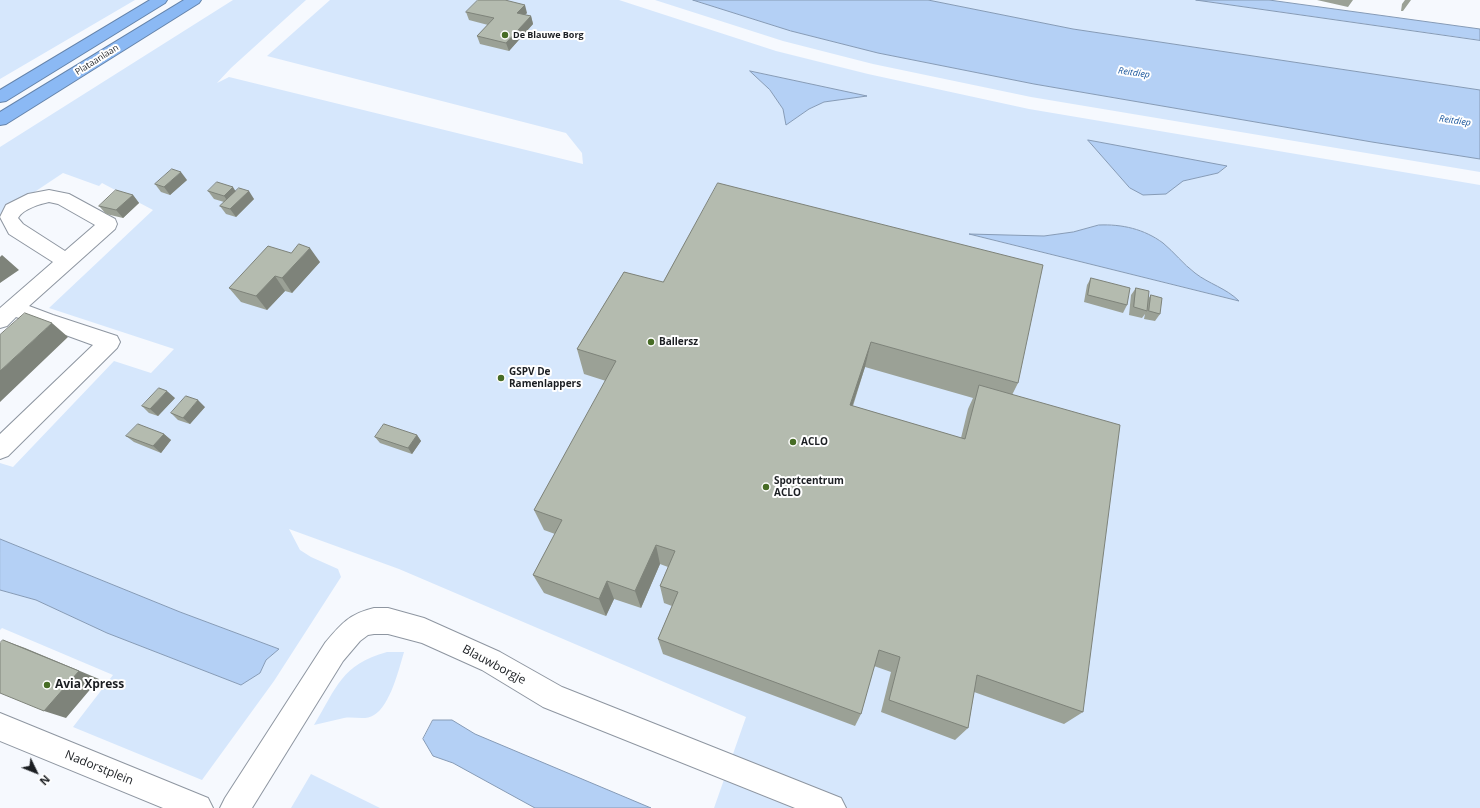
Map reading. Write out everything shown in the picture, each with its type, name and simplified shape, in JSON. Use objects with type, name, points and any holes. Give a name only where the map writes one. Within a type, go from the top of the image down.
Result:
[{"type":"highway","name":"Plataanlaan","points":[[0,97],[160,0]]},
{"type":"highway","name":"Plataanlaan","points":[[0,120],[194,0]]},
{"type":"street","points":[[7,314],[108,224],[63,199],[50,196],[34,200],[13,210],[6,223],[66,261]]},
{"type":"street","points":[[0,449],[110,342],[46,321],[7,314]]},
{"type":"street","name":"Blauwborgje","points":[[235,808],[334,652],[351,632],[362,624],[374,620],[388,621],[424,631],[447,640],[491,660],[553,697],[831,808]]},
{"type":"street","name":"Nadorstplein","points":[[0,727],[198,808]]},
{"type":"shaded area","points":[[0,0],[135,0],[0,79]]},
{"type":"shaded area","name":"ACLO","points":[[233,0],[306,0],[231,68],[217,83],[229,77],[583,164],[582,153],[566,133],[267,56],[330,0],[619,0],[776,51],[868,74],[1029,109],[1480,185],[1480,808],[714,808],[746,717],[399,569],[289,529],[300,550],[311,557],[338,569],[341,577],[274,681],[202,780],[73,727],[113,675],[2,628],[0,630],[0,590],[36,600],[107,633],[241,685],[260,673],[266,660],[279,649],[180,612],[0,539],[0,463],[13,467],[114,361],[151,373],[174,349],[49,308],[153,210],[102,183],[99,186],[63,173],[0,215],[0,147]],"holes":[[[751,71],[866,96],[824,102],[809,109],[786,125],[783,109],[770,90]],[[1088,140],[1227,167],[1218,173],[1183,181]],[[1099,225],[1116,225],[1132,228],[1148,234],[1163,243],[1194,272],[1238,301],[972,235],[1044,236],[1073,232]]]},
{"type":"shaded area","points":[[655,0],[693,0],[791,31],[878,53],[1034,84],[1480,159],[1480,172],[1031,97],[873,64],[783,41]]},
{"type":"shaded area","points":[[928,0],[1196,0],[1480,40],[1480,90],[1073,29]]},
{"type":"shaded area","points":[[387,652],[404,652],[397,677],[385,704],[380,710],[371,717],[367,718],[344,718],[314,725],[335,689],[350,671],[372,657]]},
{"type":"shaded area","points":[[311,774],[380,808],[291,808]]},
{"type":"water","name":"Reitdiep","points":[[693,0],[928,0],[1073,29],[1480,90],[1480,159],[1034,84],[878,53],[791,31]]},
{"type":"water","points":[[1196,0],[1269,0],[1480,29],[1480,40]]},
{"type":"water","points":[[750,71],[867,96],[824,102],[809,109],[786,125],[783,109],[770,90]]},
{"type":"water","points":[[1088,140],[1227,166],[1218,173],[1183,181],[1166,194],[1143,195],[1130,188]]},
{"type":"water","points":[[1099,225],[1116,225],[1132,228],[1156,238],[1195,273],[1229,293],[1239,301],[969,234],[1044,236],[1073,232]]},
{"type":"water","points":[[0,539],[180,612],[279,649],[266,660],[260,673],[241,685],[107,633],[36,600],[0,590]]},
{"type":"water","points":[[433,720],[452,720],[475,734],[651,808],[535,808],[453,763],[433,756],[423,739]]},
{"type":"building","name":"De Blauwe Borg","points":[[478,0],[505,0],[525,5],[517,13],[531,16],[506,43],[477,36],[494,18],[466,12]]},
{"type":"building","points":[[172,169],[181,172],[164,187],[155,184]]},
{"type":"building","points":[[217,182],[233,187],[224,196],[208,191]]},
{"type":"building","points":[[718,183],[1043,265],[1018,383],[871,342],[850,405],[965,439],[979,385],[1120,425],[1083,712],[977,675],[968,728],[889,700],[900,657],[879,650],[861,714],[658,639],[678,592],[660,586],[675,551],[656,545],[635,591],[607,581],[599,599],[533,575],[562,520],[534,510],[616,361],[577,349],[624,272],[663,282]]},
{"type":"building","points":[[239,188],[249,191],[230,209],[220,206]]},
{"type":"building","points":[[116,190],[133,195],[116,210],[99,206]]},
{"type":"building","points":[[299,244],[310,248],[282,278],[275,276],[256,296],[229,288],[268,246],[291,253]]},
{"type":"building","points":[[1091,278],[1130,288],[1127,305],[1088,295]]},
{"type":"building","points":[[1136,288],[1149,291],[1147,311],[1134,307]]},
{"type":"building","points":[[1151,295],[1162,298],[1160,314],[1149,311]]},
{"type":"building","points":[[25,313],[52,323],[0,371],[0,335]]},
{"type":"building","points":[[159,388],[167,391],[150,409],[142,406]]},
{"type":"building","points":[[186,396],[198,400],[183,418],[171,413]]},
{"type":"building","points":[[138,424],[164,434],[153,446],[126,436]]},
{"type":"building","points":[[384,424],[417,435],[408,448],[375,437]]},
{"type":"building","name":"Avia Xpress","points":[[3,640],[79,671],[44,711],[0,693],[0,643]]},
{"type":"place","name":"De Blauwe Borg","points":[[505,35]]},
{"type":"place","name":"Ballersz","points":[[651,342]]},
{"type":"place","name":"GSPV De Ramenlappers","points":[[501,378]]},
{"type":"place","name":"ACLO","points":[[793,442]]},
{"type":"place","name":"Sportcentrum ACLO","points":[[766,487]]},
{"type":"place","name":"Avia Xpress","points":[[47,685]]}]
